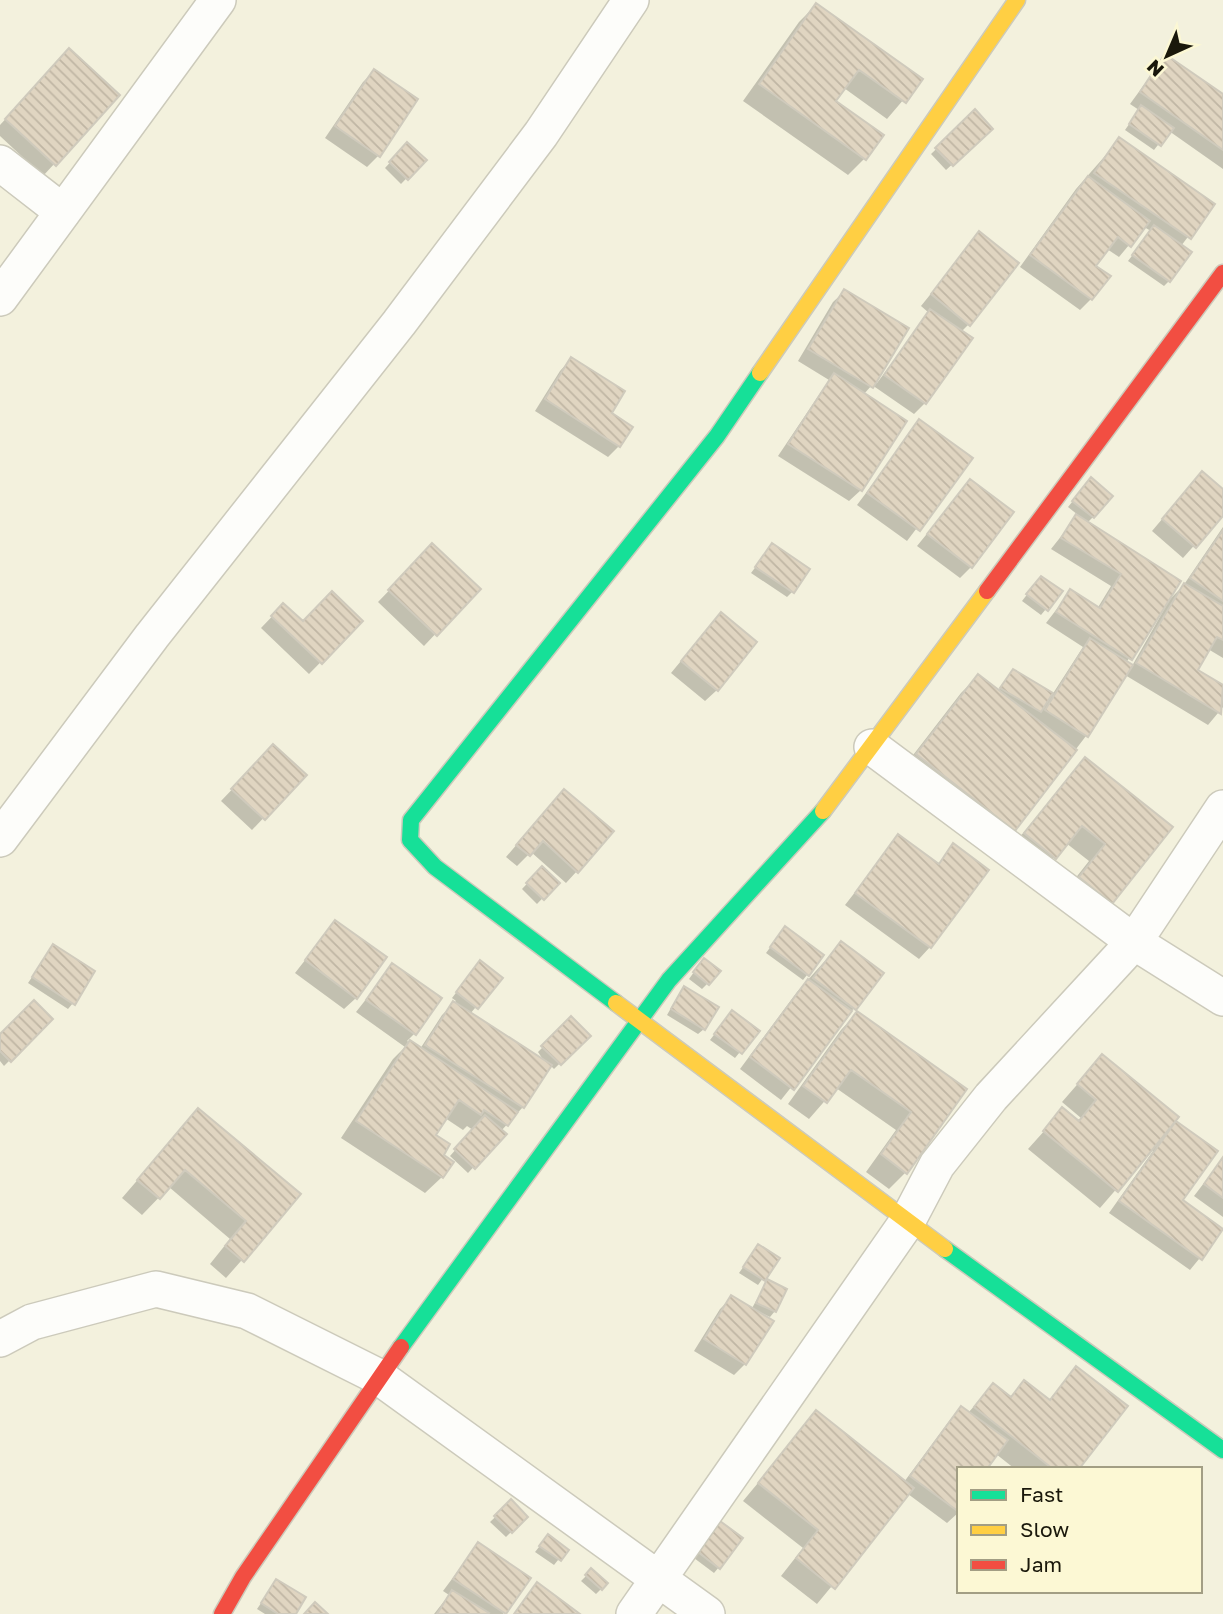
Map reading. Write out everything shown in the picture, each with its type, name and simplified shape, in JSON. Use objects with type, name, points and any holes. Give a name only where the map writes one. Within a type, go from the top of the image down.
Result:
[{"type":"street","points":[[0,298],[218,0]]},
{"type":"street","points":[[0,839],[152,636],[424,289],[541,134],[631,0]]},
{"type":"street","points":[[1017,0],[717,436],[411,820],[410,840],[435,867],[640,1023],[907,1222],[1223,1450]]},
{"type":"street","points":[[0,163],[63,212]]},
{"type":"street","points":[[222,1614],[243,1577],[379,1377],[669,980],[821,816],[1223,273]]},
{"type":"street","points":[[872,747],[1134,942],[1223,998]]},
{"type":"street","points":[[634,1614],[657,1577],[907,1222],[937,1165],[974,1119],[1134,942],[1223,808]]},
{"type":"street","points":[[0,1339],[32,1322],[156,1289],[247,1311],[379,1377],[706,1614]]},
{"type":"building","points":[[816,3],[923,79],[906,103],[859,70],[836,101],[884,135],[866,160],[759,84]]},
{"type":"building","points":[[69,48],[120,95],[56,166],[5,119]]},
{"type":"building","points":[[1165,54],[1223,94],[1223,150],[1140,92]]},
{"type":"building","points":[[374,69],[418,99],[380,157],[335,126]]},
{"type":"building","points":[[1141,105],[1174,128],[1161,146],[1129,124]]},
{"type":"building","points":[[975,109],[993,129],[953,166],[935,148]]},
{"type":"building","points":[[1119,137],[1215,204],[1191,239],[1094,173]]},
{"type":"building","points":[[407,142],[427,160],[408,180],[389,162]]},
{"type":"building","points":[[1088,176],[1150,221],[1131,247],[1118,237],[1096,266],[1111,276],[1092,300],[1030,255]]},
{"type":"building","points":[[1154,225],[1192,252],[1170,282],[1132,255]]},
{"type":"building","points":[[979,231],[1019,263],[970,326],[931,294]]},
{"type":"building","points":[[844,289],[909,328],[873,388],[808,349]]},
{"type":"building","points":[[930,309],[973,338],[926,404],[884,375]]},
{"type":"building","points":[[571,357],[625,391],[612,413],[633,427],[620,447],[545,399]]},
{"type":"building","points":[[834,373],[907,421],[862,491],[788,444]]},
{"type":"building","points":[[919,419],[973,458],[920,531],[867,493]]},
{"type":"building","points":[[1202,471],[1223,489],[1223,516],[1196,548],[1162,519]]},
{"type":"building","points":[[1091,477],[1113,496],[1094,518],[1072,501]]},
{"type":"building","points":[[970,479],[1014,512],[972,568],[927,534]]},
{"type":"building","points":[[1076,514],[1181,581],[1132,660],[1056,612],[1070,589],[1100,608],[1121,574],[1061,538]]},
{"type":"building","points":[[1223,530],[1223,601],[1190,578]]},
{"type":"building","points":[[432,543],[481,589],[437,636],[388,590]]},
{"type":"building","points":[[772,543],[810,569],[794,593],[755,567]]},
{"type":"building","points":[[1041,576],[1063,591],[1048,611],[1026,594]]},
{"type":"building","points":[[1184,583],[1223,606],[1223,640],[1217,637],[1198,670],[1223,685],[1221,714],[1136,663]]},
{"type":"building","points":[[332,591],[363,621],[322,664],[271,616],[283,603],[303,621]]},
{"type":"building","points":[[721,612],[757,642],[718,691],[681,661]]},
{"type":"building","points":[[1090,638],[1133,665],[1088,737],[1045,710]]},
{"type":"building","points":[[1013,669],[1053,693],[1041,712],[1000,688]]},
{"type":"building","points":[[978,674],[1077,750],[1015,831],[916,754]]},
{"type":"building","points":[[273,744],[307,775],[265,820],[231,789]]},
{"type":"building","points":[[1085,757],[1173,827],[1112,904],[1079,877],[1105,844],[1082,826],[1056,859],[1024,833]]},
{"type":"building","points":[[564,789],[614,831],[578,873],[543,841],[530,856],[516,845]]},
{"type":"building","points":[[898,834],[939,864],[953,843],[989,870],[931,948],[855,893]]},
{"type":"building","points":[[542,866],[560,883],[544,900],[526,883]]},
{"type":"building","points":[[335,920],[387,957],[357,999],[305,960]]},
{"type":"building","points":[[785,926],[824,955],[809,976],[770,947]]},
{"type":"building","points":[[841,941],[884,973],[856,1010],[813,978]]},
{"type":"building","points":[[53,944],[95,971],[75,1005],[32,977]]},
{"type":"building","points":[[704,958],[721,971],[709,985],[693,972]]},
{"type":"building","points":[[480,960],[503,978],[478,1009],[456,992]]},
{"type":"building","points":[[392,963],[442,998],[416,1035],[366,1000]]},
{"type":"building","points":[[808,979],[852,1011],[794,1090],[750,1057]]},
{"type":"building","points":[[684,986],[719,1007],[705,1030],[671,1009]]},
{"type":"building","points":[[34,1000],[53,1019],[11,1062],[0,1051],[0,1034]]},
{"type":"building","points":[[453,1001],[552,1065],[524,1108],[425,1045]]},
{"type":"building","points":[[732,1010],[760,1031],[742,1054],[714,1034]]},
{"type":"building","points":[[857,1011],[967,1089],[907,1174],[881,1154],[911,1112],[851,1070],[827,1103],[803,1086]]},
{"type":"building","points":[[571,1016],[591,1036],[561,1065],[541,1046]]},
{"type":"building","points":[[410,1040],[518,1112],[508,1126],[484,1110],[481,1115],[459,1100],[436,1135],[450,1144],[444,1155],[454,1162],[443,1178],[356,1121]]},
{"type":"building","points":[[1102,1054],[1179,1117],[1118,1192],[1043,1131],[1062,1107],[1079,1121],[1096,1100],[1077,1084]]},
{"type":"building","points":[[198,1108],[301,1194],[244,1262],[225,1246],[246,1221],[185,1170],[160,1199],[137,1180]]},
{"type":"building","points":[[485,1115],[507,1134],[475,1169],[454,1149]]},
{"type":"building","points":[[1176,1121],[1218,1151],[1183,1200],[1223,1229],[1202,1260],[1119,1201]]},
{"type":"building","points":[[1223,1157],[1223,1198],[1204,1184]]},
{"type":"building","points":[[758,1244],[780,1258],[765,1281],[743,1267]]},
{"type":"building","points":[[767,1279],[787,1289],[776,1312],[756,1303]]},
{"type":"building","points":[[731,1295],[774,1321],[746,1365],[704,1339]]},
{"type":"building","points":[[1076,1366],[1128,1406],[1081,1467],[1050,1467],[974,1407],[993,1383],[1011,1397],[1024,1380],[1050,1400]]},
{"type":"building","points":[[961,1406],[1008,1440],[988,1467],[957,1467],[957,1511],[910,1476]]},
{"type":"building","points":[[816,1410],[914,1488],[835,1589],[796,1558],[818,1530],[758,1483]]},
{"type":"building","points":[[511,1499],[528,1517],[512,1533],[494,1516]]},
{"type":"building","points":[[720,1521],[743,1538],[720,1569],[698,1552]]},
{"type":"building","points":[[548,1534],[569,1550],[561,1561],[539,1546]]},
{"type":"building","points":[[478,1542],[531,1578],[506,1614],[453,1579]]},
{"type":"building","points":[[591,1568],[608,1583],[602,1590],[585,1575]]},
{"type":"building","points":[[276,1579],[306,1597],[296,1614],[278,1614],[261,1603]]},
{"type":"building","points":[[537,1582],[580,1614],[514,1614]]},
{"type":"building","points":[[452,1590],[489,1613],[437,1614]]},
{"type":"building","points":[[315,1602],[328,1614],[304,1614]]},
{"type":"traffic: fast","points":[[616,1003],[435,867],[410,840],[411,820],[717,436],[760,373]]},
{"type":"traffic: fast","points":[[401,1347],[669,980],[823,811]]},
{"type":"traffic: fast","points":[[945,1249],[1223,1450]]},
{"type":"traffic: slow","points":[[760,373],[1017,0]]},
{"type":"traffic: slow","points":[[823,811],[987,591]]},
{"type":"traffic: slow","points":[[616,1003],[945,1249]]},
{"type":"traffic: jam","points":[[987,591],[1223,273]]},
{"type":"traffic: jam","points":[[222,1614],[243,1577],[401,1347]]}]
